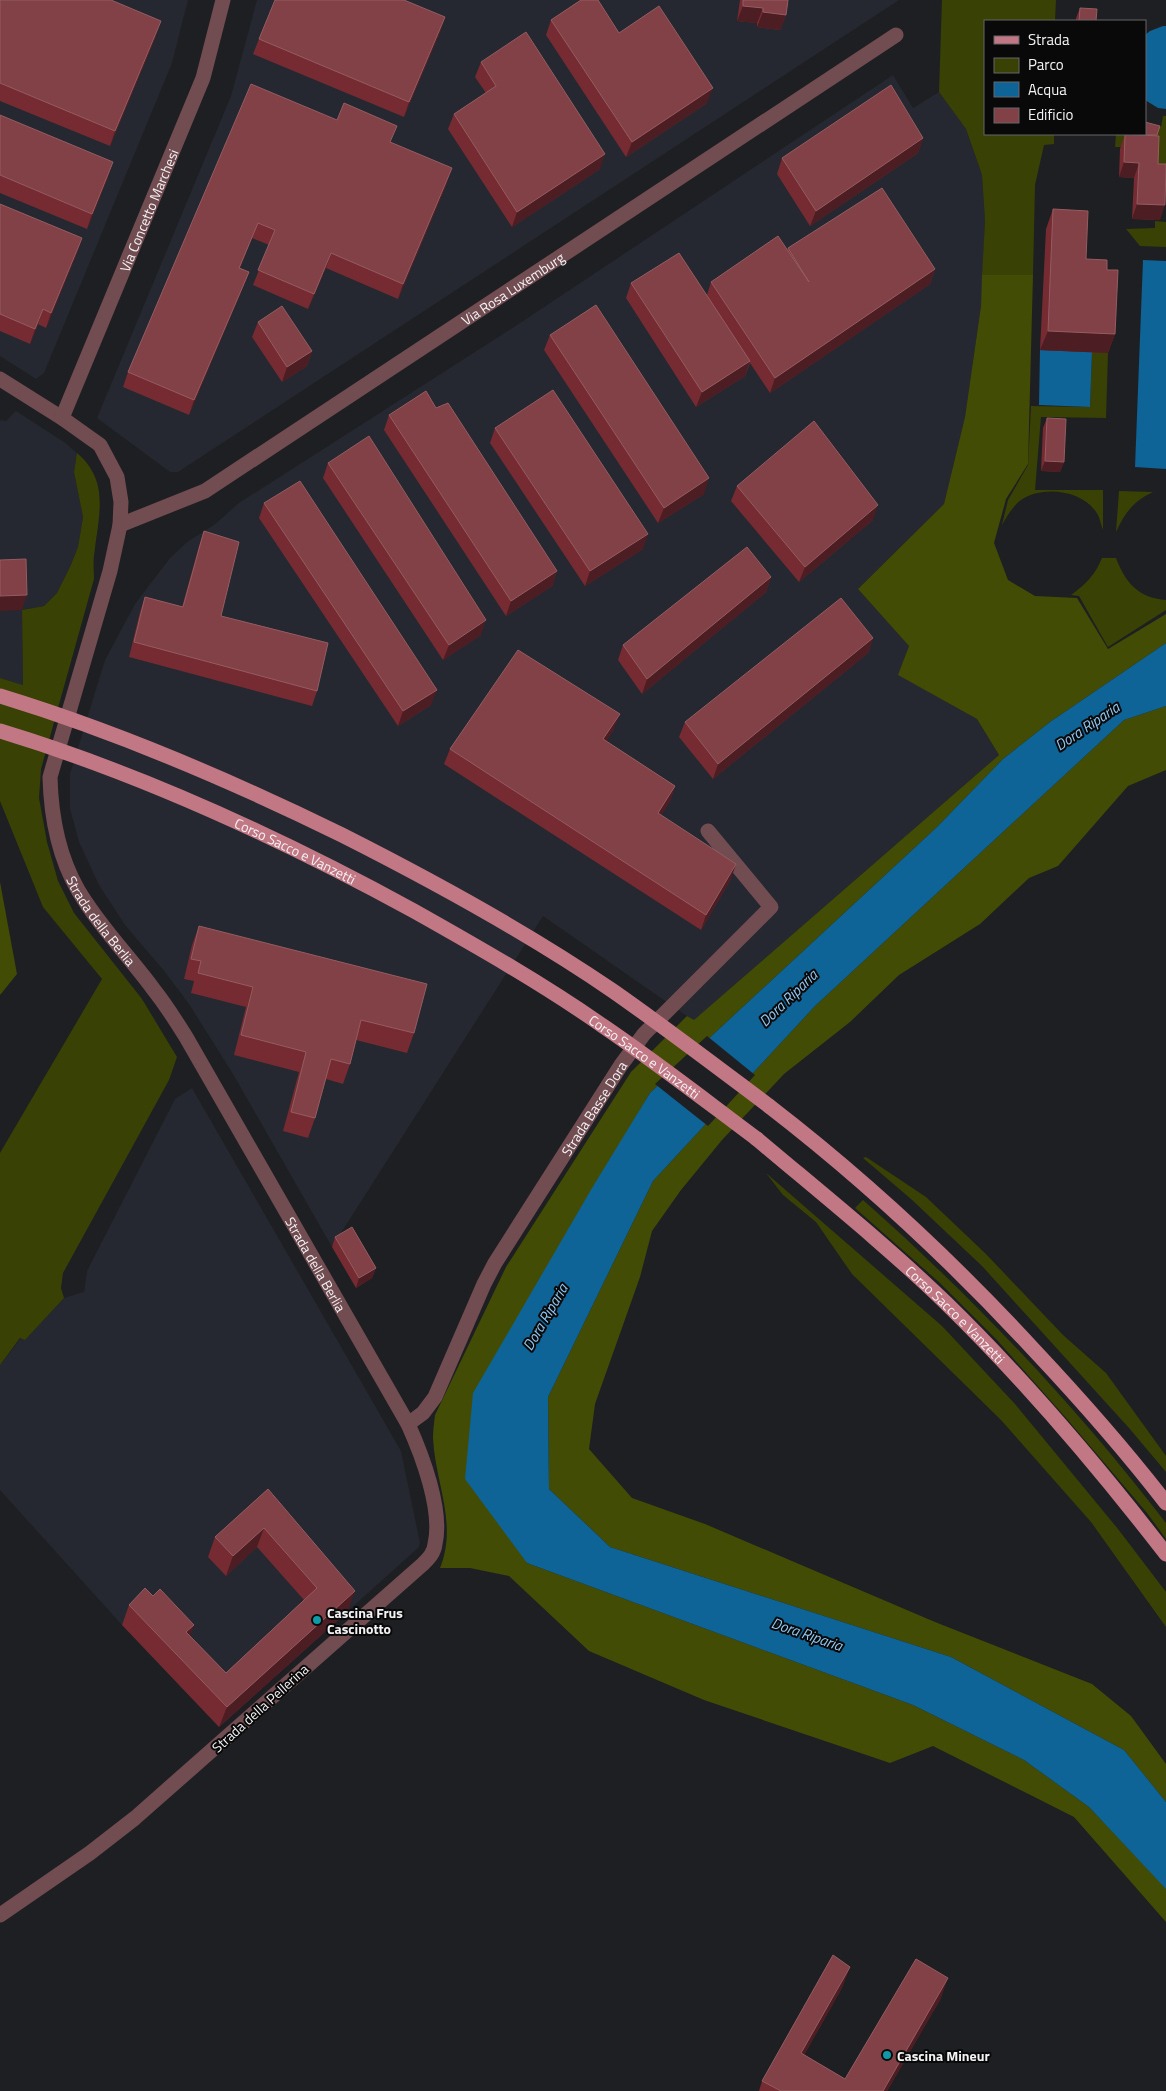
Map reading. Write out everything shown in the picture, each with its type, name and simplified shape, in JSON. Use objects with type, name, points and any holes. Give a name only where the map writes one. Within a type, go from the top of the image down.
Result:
[{"type":"main road","points":[[0,696],[94,728],[189,764],[279,804],[470,902],[611,990],[768,1106],[877,1194],[979,1290],[1075,1393],[1143,1472],[1166,1502]]},
{"type":"main road","name":"Corso Sacco e Vanzetti","points":[[0,731],[87,761],[177,796],[267,836],[364,884],[462,938],[594,1020],[757,1139],[852,1218],[946,1303],[1033,1393],[1116,1490],[1166,1554]]},
{"type":"street","name":"Via Concetto Marchesi","points":[[62,418],[203,78],[223,0]]},
{"type":"street","name":"Via Rosa Luxemburg","points":[[120,525],[204,491],[896,35]]},
{"type":"street","name":"Strada della Berlia","points":[[0,379],[62,418],[100,445],[117,477],[121,502],[120,525],[110,571],[50,777],[50,801],[64,857],[78,890],[102,924],[155,990],[186,1037],[408,1424],[422,1454]]},
{"type":"street","name":"Strada Basse Dora","points":[[408,1424],[423,1413],[435,1396],[495,1263],[621,1065],[644,1034],[771,907],[708,831]]},
{"type":"street","name":"Strada della Pellerina","points":[[0,1915],[90,1854],[135,1818],[431,1556],[436,1540],[435,1510],[422,1454]]},
{"type":"shaded area","points":[[0,0],[188,0],[172,63],[44,373],[36,379],[0,356]]},
{"type":"shaded area","points":[[257,0],[899,0],[178,472],[170,472],[97,418],[231,96]]},
{"type":"shaded area","points":[[893,75],[913,108],[939,92],[966,129],[982,175],[985,221],[981,306],[965,417],[944,504],[858,589],[909,646],[899,675],[977,719],[999,755],[694,1021],[543,916],[332,1247],[233,1074],[189,1004],[125,925],[99,885],[79,842],[70,809],[70,774],[105,660],[135,604],[170,558],[187,542],[214,525],[239,503],[514,327]]},
{"type":"shaded area","points":[[16,411],[64,442],[77,453],[74,472],[83,517],[78,547],[57,593],[44,606],[22,610],[23,685],[0,678],[0,420],[6,421]]},
{"type":"shaded area","points":[[192,1088],[401,1451],[420,1543],[419,1547],[219,1727],[122,1625],[0,1490],[0,1365],[21,1338],[25,1340],[64,1298],[84,1292],[87,1271],[175,1099]]},
{"type":"green space","points":[[942,0],[1056,0],[1055,20],[984,20],[984,135],[1054,135],[1054,144],[1044,145],[1035,185],[1033,275],[982,275],[985,221],[982,175],[966,129],[939,92]]},
{"type":"green space","points":[[1163,116],[1166,116],[1166,168],[1156,173],[1158,147],[1115,147],[1116,135],[1146,135],[1146,126],[1161,127]]},
{"type":"green space","points":[[1155,221],[1166,222],[1166,247],[1140,246],[1126,229],[1155,228]]},
{"type":"green space","points":[[982,275],[1033,275],[1028,464],[1006,499],[994,543],[1008,580],[1035,596],[1077,598],[1108,649],[1166,614],[1166,643],[1050,722],[1003,759],[937,827],[650,1093],[474,1393],[527,1563],[913,1705],[1024,1760],[1089,1807],[1166,1888],[1166,1922],[1074,1817],[933,1746],[890,1763],[704,1700],[589,1651],[509,1576],[470,1568],[440,1568],[447,1535],[444,1503],[433,1438],[435,1415],[506,1267],[631,1072],[687,1016],[694,1020],[999,755],[977,719],[898,675],[909,646],[858,589],[944,504],[965,417],[981,306]]},
{"type":"green space","points":[[1092,352],[1108,353],[1106,418],[1041,417],[1035,490],[1103,490],[1103,530],[1098,515],[1092,507],[1083,500],[1063,492],[1040,492],[1030,495],[1013,508],[1002,525],[1008,500],[1028,465],[1031,406],[1090,407]]},
{"type":"green space","points":[[77,453],[88,464],[95,476],[100,501],[94,559],[94,579],[41,769],[39,798],[47,842],[58,881],[74,913],[142,999],[177,1057],[169,1080],[63,1273],[61,1288],[64,1298],[25,1340],[20,1338],[0,1365],[0,1153],[102,979],[43,907],[0,801],[0,678],[23,685],[22,610],[44,606],[57,593],[78,547],[83,517],[74,472]]},
{"type":"green space","points":[[1119,491],[1153,492],[1140,499],[1131,508],[1116,532]]},
{"type":"green space","points":[[1102,558],[1116,558],[1128,581],[1134,587],[1148,596],[1166,600],[1166,610],[1108,647],[1079,596],[1071,595],[1090,579]]},
{"type":"green space","points":[[1166,706],[1166,770],[1128,786],[1058,866],[1029,878],[980,924],[899,975],[850,1022],[784,1074],[722,1140],[681,1190],[652,1231],[640,1277],[595,1404],[589,1449],[632,1498],[705,1524],[935,1622],[1092,1684],[1131,1716],[1166,1764],[1166,1802],[1124,1750],[951,1657],[610,1547],[549,1489],[548,1397],[653,1181],[815,1006],[1124,720]]},
{"type":"green space","points":[[0,882],[17,974],[0,995]]},
{"type":"green space","points":[[866,1157],[926,1197],[986,1254],[1063,1335],[1106,1373],[1166,1456],[1166,1472],[1129,1428],[982,1266],[911,1199],[863,1158]]},
{"type":"green space","points":[[766,1173],[942,1326],[1015,1404],[1118,1529],[1166,1592],[1166,1627],[1091,1522],[1001,1420],[852,1274],[816,1222],[783,1195]]},
{"type":"green space","points":[[863,1200],[945,1275],[1060,1395],[1166,1523],[1166,1539],[1147,1513],[997,1340],[940,1283],[855,1208]]},
{"type":"water","points":[[1166,26],[1166,109],[1158,108],[1146,101],[1146,34]]},
{"type":"water","points":[[1143,260],[1166,261],[1166,469],[1135,467]]},
{"type":"water","points":[[1040,350],[1092,352],[1090,407],[1039,405]]},
{"type":"water","name":"Dora Riparia","points":[[1166,643],[1166,706],[1124,720],[815,1006],[653,1181],[548,1397],[549,1489],[610,1547],[951,1657],[1124,1750],[1166,1802],[1166,1889],[1089,1807],[1024,1760],[913,1705],[527,1563],[465,1479],[473,1393],[592,1188],[650,1093],[937,827],[1003,759],[1050,722]]},
{"type":"pier","points":[[707,1036],[755,1075],[708,1126],[655,1084]]},
{"type":"building","points":[[0,0],[111,0],[161,21],[115,131],[0,83]]},
{"type":"building","points":[[275,0],[404,0],[445,17],[409,102],[259,39]]},
{"type":"building","points":[[581,0],[598,0],[619,33],[659,6],[713,88],[632,142],[551,20]]},
{"type":"building","points":[[743,0],[788,0],[786,15],[763,12],[763,8],[743,6]]},
{"type":"building","points":[[1080,8],[1097,9],[1096,20],[1079,20]]},
{"type":"building","points":[[526,32],[605,154],[517,212],[454,114],[496,86],[481,62]]},
{"type":"building","points":[[251,84],[337,120],[344,103],[397,126],[390,142],[452,168],[403,284],[331,253],[314,294],[258,270],[275,230],[258,223],[239,268],[249,272],[194,400],[128,372]]},
{"type":"building","points":[[891,85],[923,138],[816,211],[782,158]]},
{"type":"building","points":[[0,115],[113,162],[92,214],[0,175]]},
{"type":"building","points":[[1146,122],[1160,126],[1157,135],[1146,135]]},
{"type":"building","points":[[1125,135],[1159,136],[1158,164],[1166,164],[1165,205],[1137,204],[1139,163],[1124,162]]},
{"type":"building","points":[[882,188],[935,269],[775,378],[711,282],[778,236],[809,282],[788,248]]},
{"type":"building","points":[[0,204],[82,238],[51,313],[43,309],[35,329],[0,314]]},
{"type":"building","points":[[1053,209],[1088,211],[1086,259],[1107,260],[1107,270],[1118,270],[1115,334],[1048,331]]},
{"type":"building","points":[[679,253],[750,361],[702,392],[631,283]]},
{"type":"building","points":[[596,305],[709,478],[664,508],[550,335]]},
{"type":"building","points":[[282,306],[312,351],[287,367],[258,322]]},
{"type":"building","points":[[553,390],[648,534],[590,571],[495,428]]},
{"type":"building","points":[[426,391],[436,408],[448,403],[557,571],[511,601],[389,415]]},
{"type":"building","points":[[1047,418],[1066,419],[1064,462],[1045,461]]},
{"type":"building","points":[[814,421],[878,505],[805,567],[737,486]]},
{"type":"building","points":[[369,436],[486,620],[449,645],[328,463]]},
{"type":"building","points":[[300,481],[437,690],[403,711],[264,503]]},
{"type":"building","points":[[204,531],[239,542],[221,616],[328,643],[317,691],[134,642],[145,597],[183,607]]},
{"type":"building","points":[[747,547],[771,577],[647,679],[623,645]]},
{"type":"building","points":[[26,559],[27,595],[0,596],[0,560]]},
{"type":"building","points":[[841,598],[873,638],[718,764],[685,722]]},
{"type":"building","points":[[518,650],[620,714],[603,739],[675,786],[658,813],[736,864],[706,915],[450,749]]},
{"type":"building","points":[[199,926],[427,984],[414,1033],[361,1020],[350,1064],[331,1059],[315,1118],[291,1112],[306,1052],[241,1035],[253,987],[198,973],[201,961],[191,959]]},
{"type":"building","points":[[352,1227],[376,1268],[359,1278],[335,1237]]},
{"type":"building","points":[[268,1489],[355,1591],[227,1707],[129,1605],[145,1588],[153,1596],[160,1589],[194,1625],[186,1632],[226,1673],[317,1588],[264,1528],[233,1556],[215,1537]]},
{"type":"building","points":[[833,1955],[850,1967],[801,2053],[845,2079],[916,1959],[948,1978],[883,2091],[781,2091],[762,2081]]},
{"type":"place","name":"Cascina Frus Cascinotto","points":[[317,1620]]},
{"type":"place","name":"Cascina Mineur","points":[[887,2055]]}]
